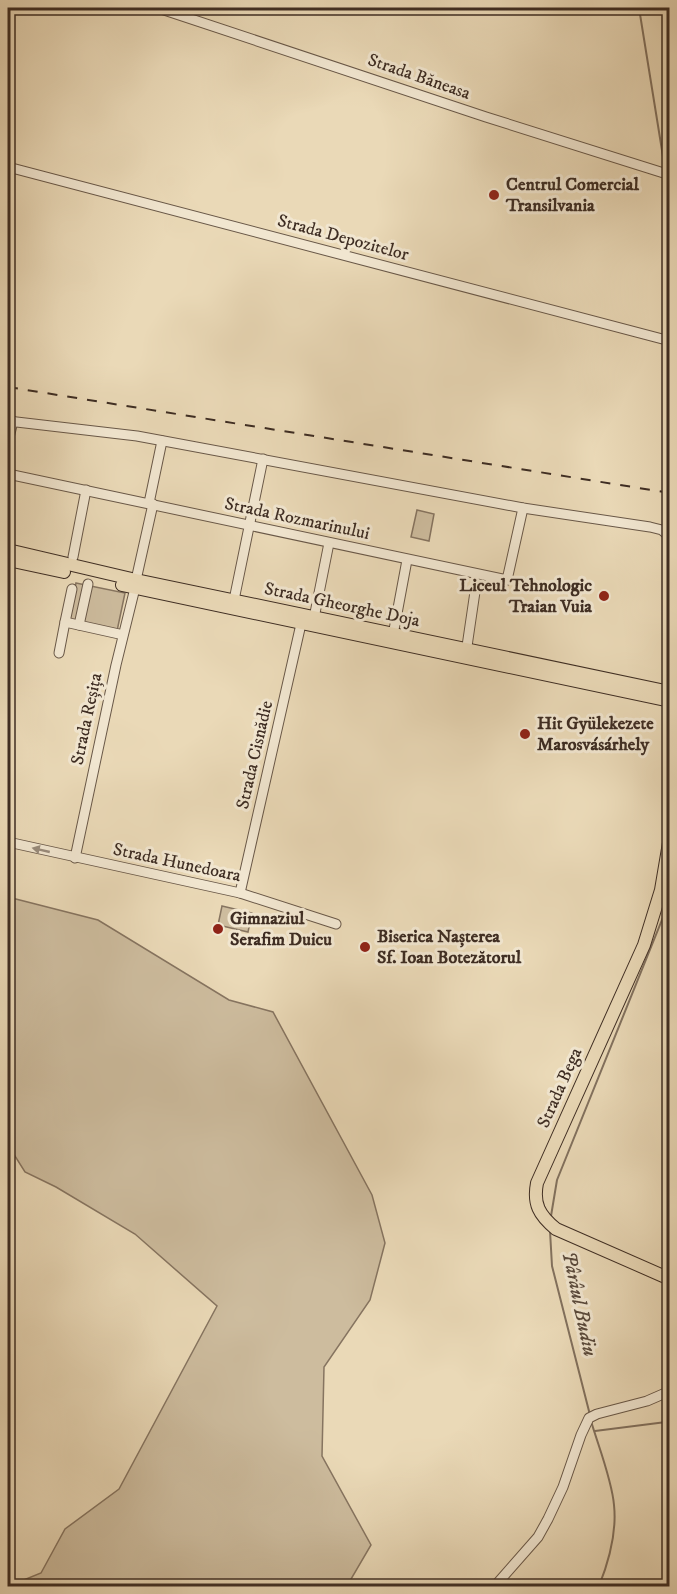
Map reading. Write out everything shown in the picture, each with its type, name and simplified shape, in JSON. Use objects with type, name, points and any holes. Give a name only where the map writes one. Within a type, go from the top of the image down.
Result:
[{"type":"main road","name":"Strada Gheorghe Doja","points":[[8,550],[301,624],[669,692]]},
{"type":"main road","name":"Strada Gheorghe Doja","points":[[8,560],[234,600],[393,635],[465,655],[669,702]]},
{"type":"main road","name":"Strada Bega","points":[[669,837],[663,884],[644,945],[537,1183],[534,1196],[537,1210],[556,1229],[669,1279]]},
{"type":"street","name":"Strada Băneasa","points":[[158,8],[476,114],[669,175]]},
{"type":"street","name":"Strada Depozitelor","points":[[8,167],[669,341]]},
{"type":"street","points":[[8,442],[10,421],[137,436],[523,508],[650,527],[662,530],[669,537]]},
{"type":"street","name":"Strada Reșița","points":[[75,858],[116,665],[136,584],[162,441]]},
{"type":"street","points":[[234,600],[263,459]]},
{"type":"street","name":"Strada Rozmarinului","points":[[8,474],[507,580],[523,508]]},
{"type":"street","points":[[73,557],[86,490]]},
{"type":"street","points":[[314,618],[329,543]]},
{"type":"street","points":[[393,635],[407,560]]},
{"type":"street","points":[[80,625],[88,584]]},
{"type":"street","points":[[465,655],[476,585]]},
{"type":"street","points":[[59,653],[72,589]]},
{"type":"street","points":[[66,622],[119,634]]},
{"type":"street","name":"Strada Cisnădie","points":[[240,893],[301,624]]},
{"type":"street","name":"Strada Hunedoara","points":[[8,842],[240,893],[336,924]]},
{"type":"street","points":[[495,1587],[538,1537],[548,1520],[563,1487],[585,1422],[597,1414],[647,1401],[669,1391]]},
{"type":"shaded area","points":[[417,510],[434,514],[429,541],[411,537]]},
{"type":"shaded area","points":[[76,583],[125,593],[117,631],[68,621]]},
{"type":"shaded area","points":[[8,897],[98,920],[229,1000],[273,1012],[372,1195],[385,1243],[370,1300],[324,1367],[322,1456],[371,1545],[347,1586],[9,1586],[41,1573],[65,1529],[119,1489],[217,1306],[135,1234],[56,1187],[25,1172],[8,1145]]},
{"type":"shaded area","points":[[222,906],[252,913],[248,932],[218,925]]},
{"type":"waterway","name":"Pârâul Budiu","points":[[639,8],[665,169]]},
{"type":"waterway","name":"Pârâul Budiu","points":[[665,178],[670,238]]},
{"type":"waterway","name":"Pârâul Budiu","points":[[551,1216],[557,1180],[670,900]]},
{"type":"waterway","name":"Pârâul Budiu","points":[[550,1231],[552,1266],[590,1415]]},
{"type":"waterway","name":"Pârâul Budiu","points":[[591,1421],[611,1485],[615,1515],[611,1547],[599,1586]]},
{"type":"waterway","points":[[595,1431],[666,1422],[670,1424]]},
{"type":"railway","points":[[8,387],[670,493]]},
{"type":"place","name":"Centrul Comercial Transilvania","points":[[494,195]]},
{"type":"place","name":"Liceul Tehnologic Traian Vuia","points":[[604,596]]},
{"type":"place","name":"Hit Gyülekezete Marosvásárhely","points":[[525,734]]},
{"type":"place","name":"Gimnaziul Serafim Duicu","points":[[218,929]]},
{"type":"place","name":"Biserica Nașterea Sf. Ioan Botezătorul","points":[[365,947]]}]
